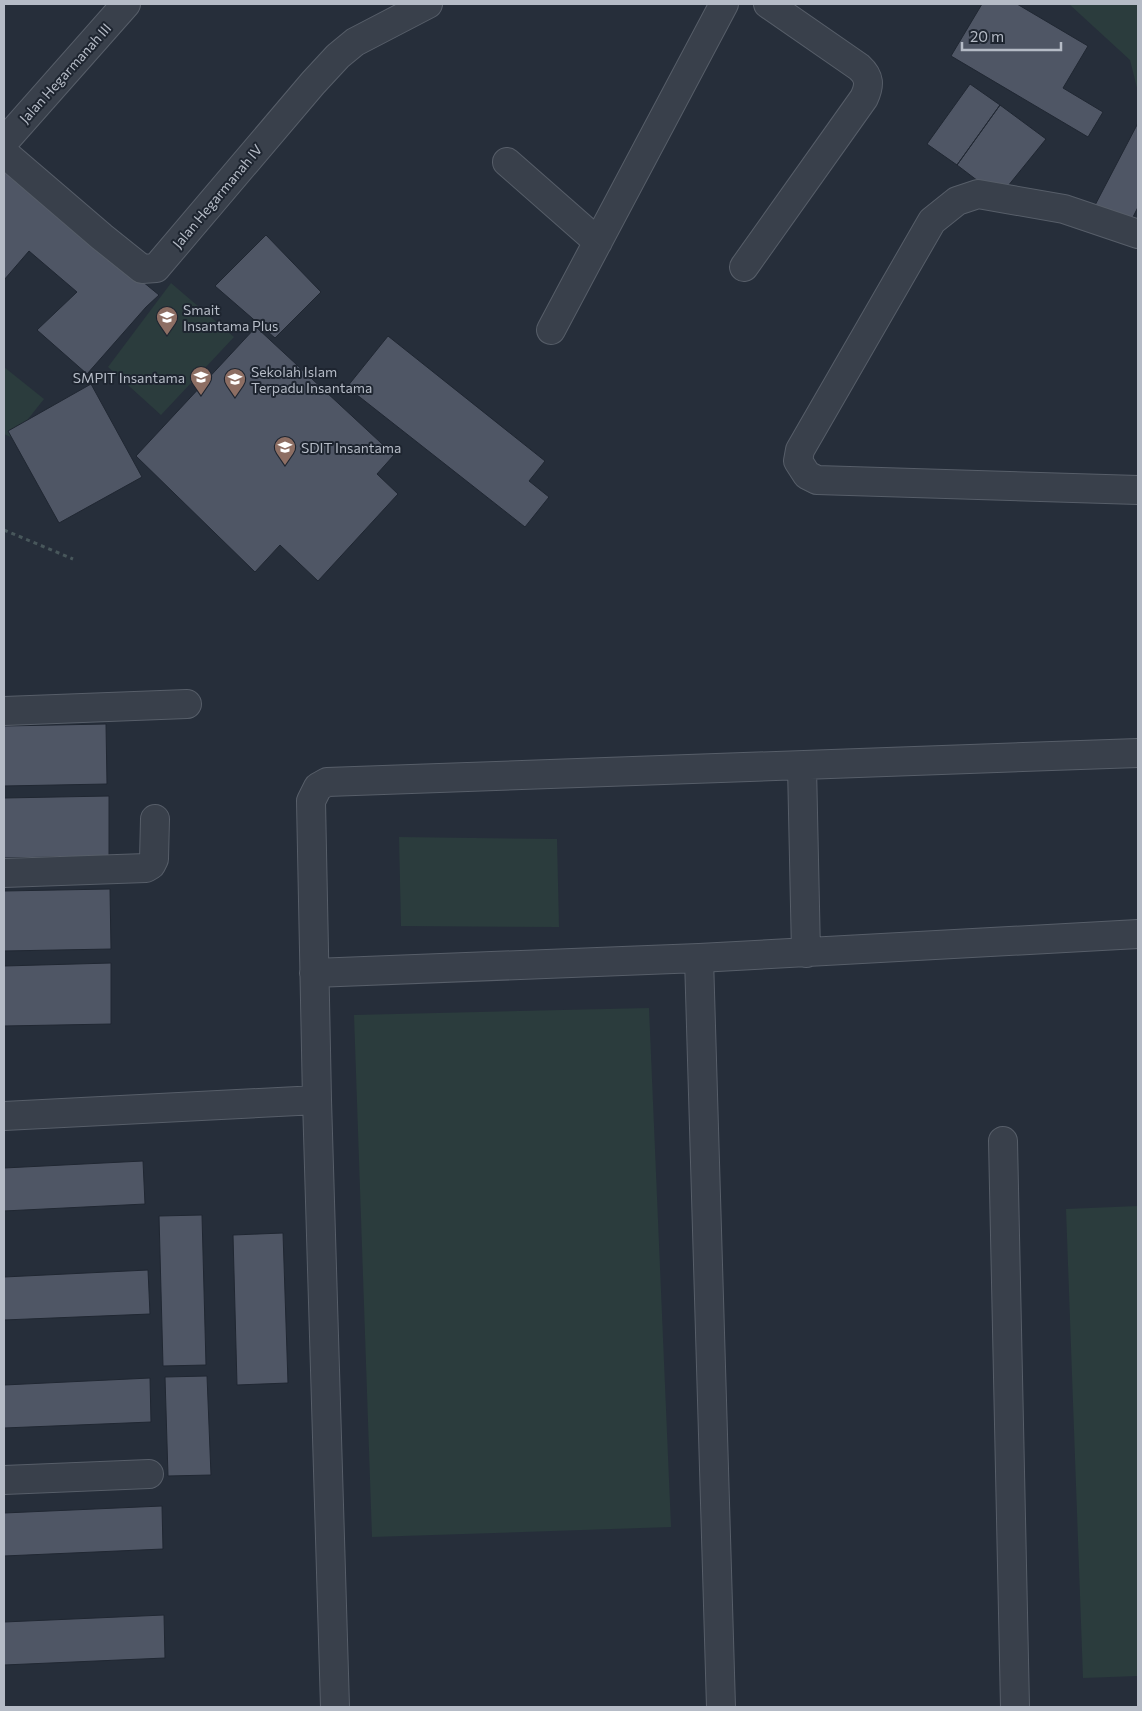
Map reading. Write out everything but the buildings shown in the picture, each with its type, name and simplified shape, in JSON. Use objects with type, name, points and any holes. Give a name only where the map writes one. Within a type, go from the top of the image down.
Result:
[{"type":"street","name":"Jalan Hegarmanah III","points":[[4,142],[126,4]]},
{"type":"street","name":"Jalan Hegarmanah IV","points":[[4,153],[142,269],[156,268],[338,56],[355,42],[428,4]]},
{"type":"street","points":[[551,330],[724,4]]},
{"type":"street","points":[[744,267],[864,98],[869,88],[869,81],[859,67],[768,4]]},
{"type":"street","points":[[507,162],[598,242]]},
{"type":"street","points":[[1138,234],[1064,209],[978,194],[957,201],[932,222],[800,450],[798,461],[807,475],[817,480],[1138,490]]},
{"type":"street","points":[[4,711],[186,704]]},
{"type":"street","points":[[336,1707],[314,974],[311,801],[318,787],[327,782],[1138,753]]},
{"type":"street","points":[[802,766],[806,953]]},
{"type":"street","points":[[4,873],[146,868],[154,859],[155,819]]},
{"type":"street","points":[[314,974],[806,953],[1138,934]]},
{"type":"street","points":[[698,958],[720,1707]]},
{"type":"street","points":[[4,1116],[317,1100]]},
{"type":"street","points":[[1003,1141],[1014,1707]]},
{"type":"street","points":[[4,1480],[149,1474]]},
{"type":"path","points":[[4,530],[73,559]]},
{"type":"shaded area","points":[[1069,4],[1138,4],[1138,92],[1130,60]]},
{"type":"shaded area","points":[[171,283],[234,337],[161,415],[108,367]]},
{"type":"shaded area","points":[[4,367],[44,399],[13,438],[4,434]]},
{"type":"shaded area","points":[[399,837],[557,839],[559,927],[401,926]]},
{"type":"shaded area","points":[[649,1008],[671,1527],[372,1537],[354,1015]]},
{"type":"shaded area","points":[[1138,1206],[1138,1676],[1083,1678],[1066,1209]]},
{"type":"place","name":"Smait Insantama Plus","points":[[167,336]]},
{"type":"place","name":"SMPIT Insantama","points":[[201,396]]},
{"type":"place","name":"Sekolah Islam Terpadu Insantama","points":[[235,398]]},
{"type":"place","name":"SDIT Insantama","points":[[285,466]]}]
